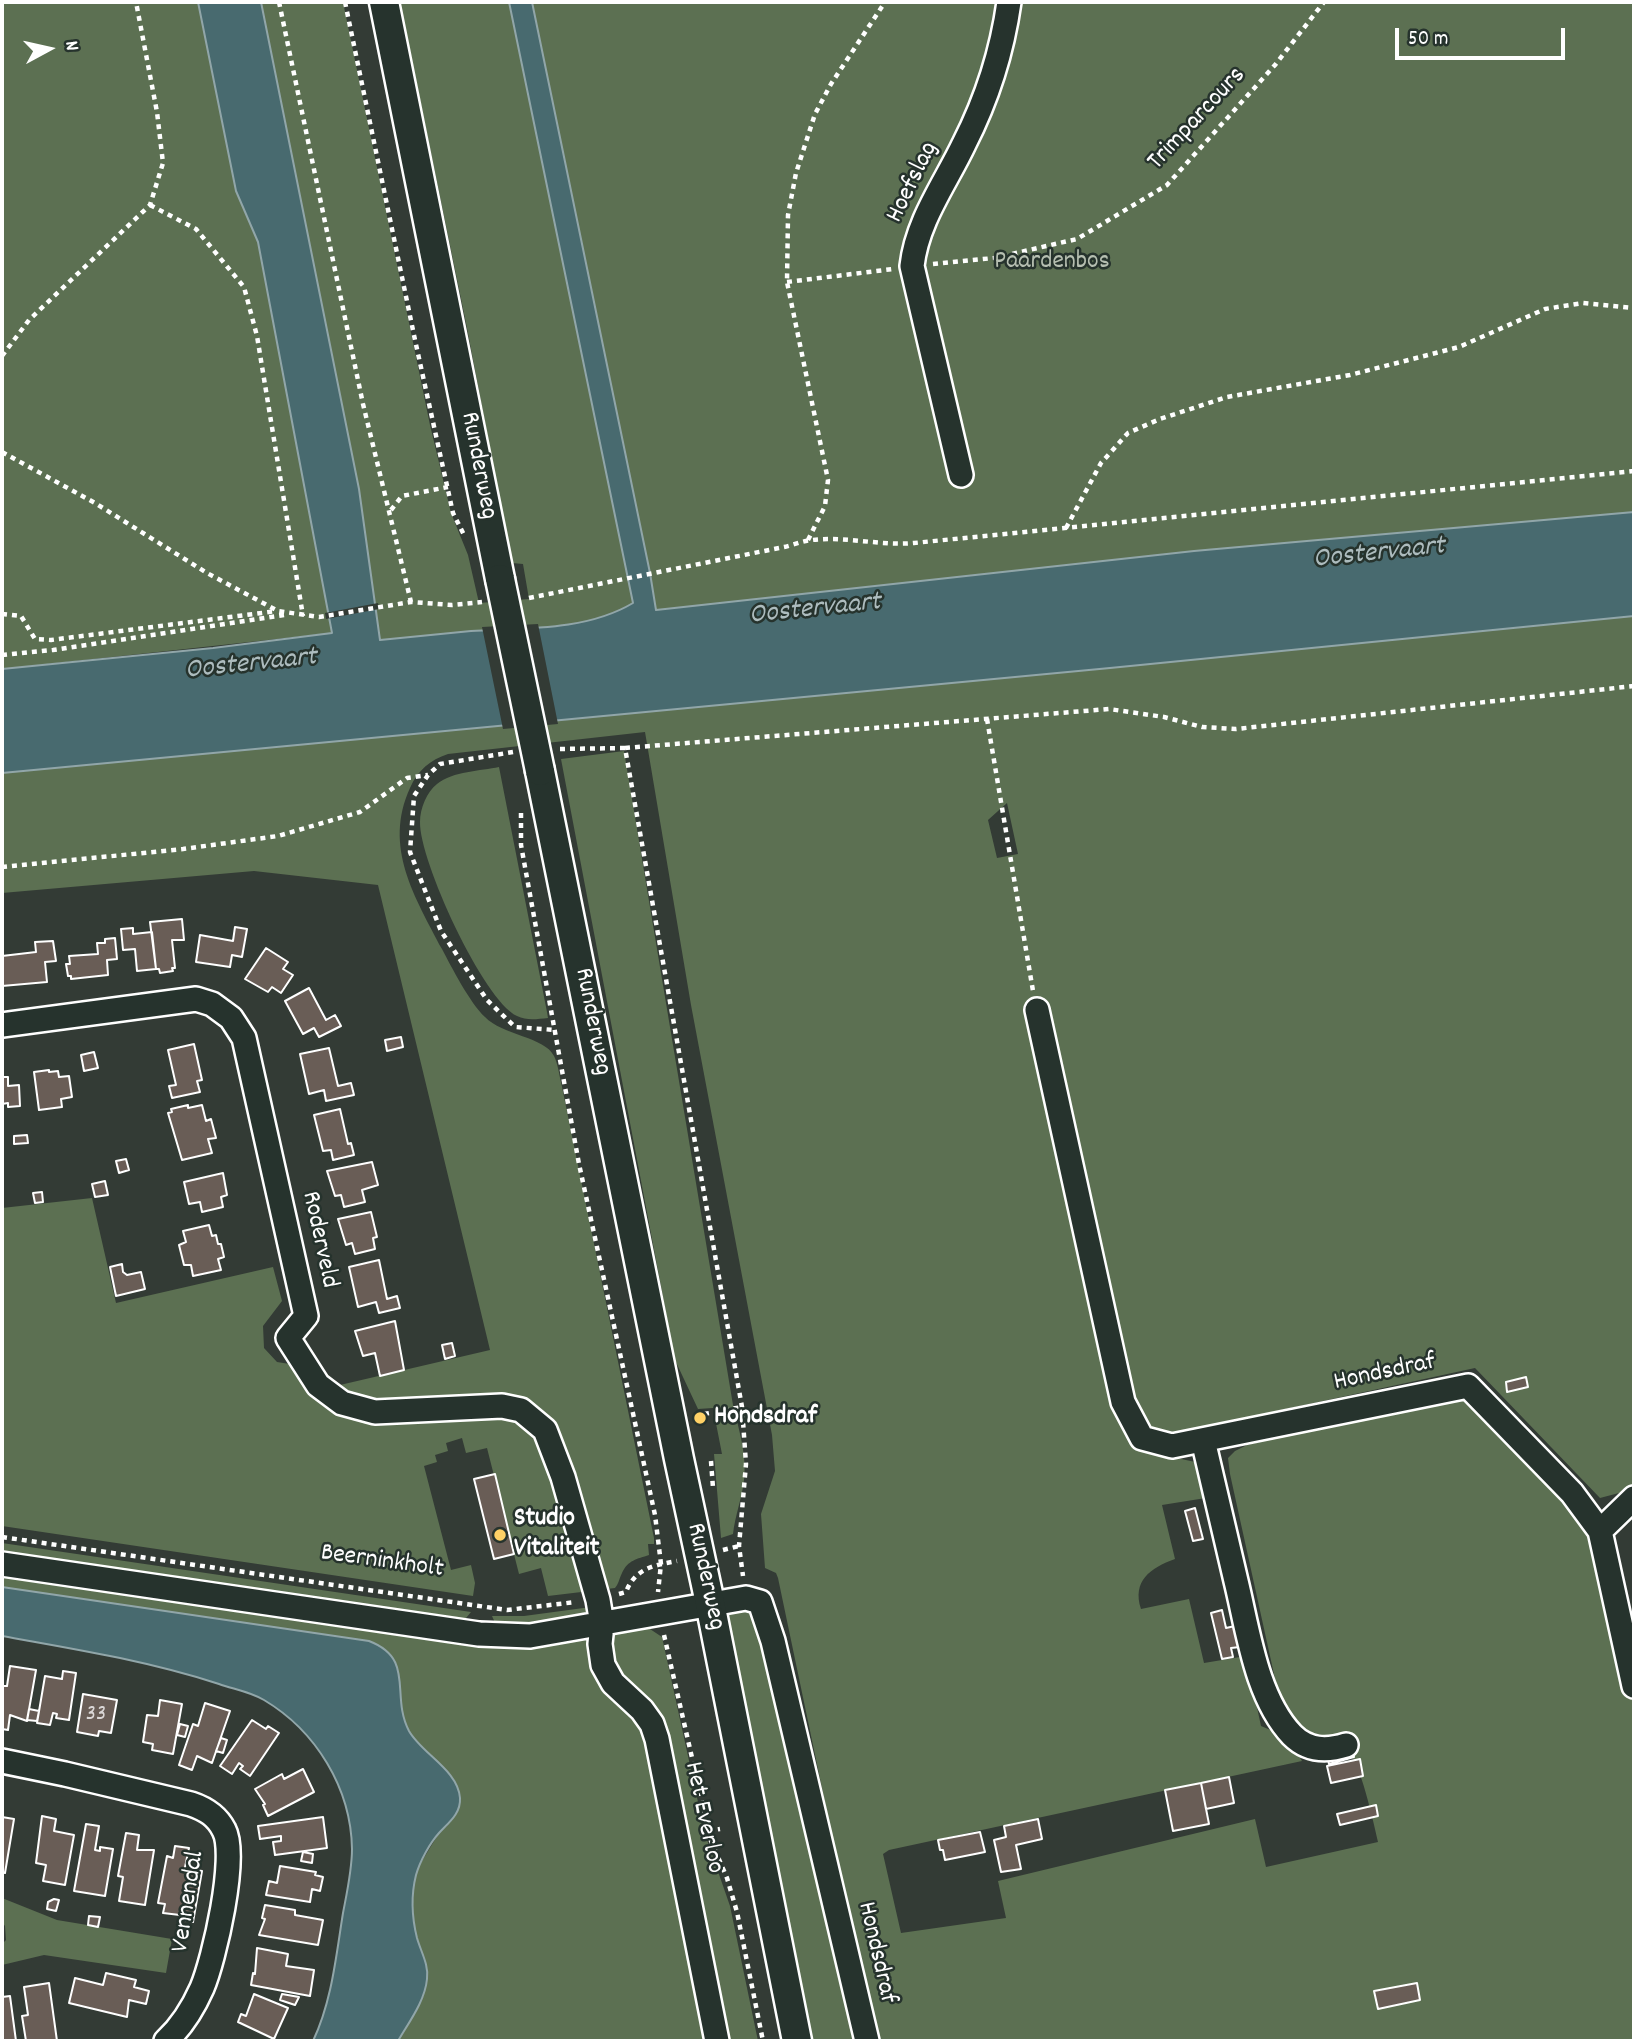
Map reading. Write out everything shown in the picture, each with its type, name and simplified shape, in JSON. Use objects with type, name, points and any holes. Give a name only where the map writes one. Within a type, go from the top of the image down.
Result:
[{"type":"street","name":"Runderweg","points":[[384,2],[679,1459],[701,1555],[797,2041]]},
{"type":"street","name":"Hoefslag","points":[[961,475],[912,266],[914,247],[924,220],[987,94],[1003,43],[1009,2]]},
{"type":"street","name":"Roderveld","points":[[2,1026],[196,999],[212,1004],[231,1018],[244,1038],[306,1316],[288,1338],[318,1385],[342,1403],[375,1412],[502,1406],[521,1410],[545,1430],[553,1448],[598,1600],[602,1624]]},
{"type":"street","name":"Hondsdraf","points":[[1037,1010],[1123,1402],[1142,1438],[1172,1447],[1468,1386],[1572,1493],[1600,1531],[1634,1686]]},
{"type":"street","points":[[1203,1440],[1257,1670],[1273,1707],[1292,1735],[1303,1744],[1325,1749],[1346,1745]]},
{"type":"street","points":[[1600,1531],[1634,1498]]},
{"type":"street","points":[[2,1564],[479,1634],[530,1636],[710,1603]]},
{"type":"street","name":"Hondsdraf","points":[[710,1603],[746,1598],[760,1602],[773,1641],[867,2041]]},
{"type":"street","name":"Het Everloo","points":[[602,1624],[600,1644],[603,1665],[613,1683],[647,1717],[657,1739],[717,2041]]},
{"type":"street","name":"Vennendal","points":[[2,1761],[191,1804],[205,1809],[225,1830],[229,1845],[228,1863],[223,1903],[209,1966],[187,2015],[166,2041]]},
{"type":"path","points":[[2,356],[29,320],[149,205],[163,163],[158,112],[136,2]]},
{"type":"path","points":[[279,2],[363,404],[411,602]]},
{"type":"path","name":"Runderweg","points":[[345,2],[447,487],[453,513],[467,541]]},
{"type":"path","points":[[808,540],[825,506],[828,480],[786,282],[788,215],[796,173],[815,114],[831,83],[885,2]]},
{"type":"path","name":"Trimparcours","points":[[786,282],[994,258],[1077,239],[1167,185],[1275,65],[1324,2]]},
{"type":"path","points":[[149,205],[197,229],[244,287],[257,336],[303,616]]},
{"type":"path","points":[[1066,527],[1101,463],[1128,433],[1160,419],[1227,397],[1350,375],[1459,347],[1545,309],[1583,303],[1634,308]]},
{"type":"path","points":[[2,452],[94,503],[207,573],[278,611],[319,617],[386,604]]},
{"type":"path","points":[[607,583],[808,540],[895,544],[1634,471]]},
{"type":"path","points":[[390,511],[402,496],[447,487]]},
{"type":"path","points":[[2,614],[21,616],[35,639],[51,640],[278,611]]},
{"type":"path","points":[[2,655],[53,650],[289,614]]},
{"type":"path","points":[[625,748],[1109,709],[1164,717],[1202,727],[1236,729],[1634,685]]},
{"type":"path","points":[[987,719],[1037,1010]]},
{"type":"path","points":[[2,867],[183,849],[278,836],[360,812],[407,778],[428,775]]},
{"type":"path","name":"Runderweg","points":[[521,805],[521,845],[579,1164],[655,1515],[661,1563],[657,1601],[659,1612],[710,1841],[727,1878],[737,1912],[763,2041]]},
{"type":"path","points":[[704,1414],[742,1407]]},
{"type":"path","name":"Beerninkholt","points":[[2,1537],[506,1610],[598,1600],[626,1592],[639,1571],[661,1563],[739,1546]]},
{"type":"path","points":[[708,1831],[720,1829]]},
{"type":"green space","points":[[2,2],[198,2],[236,191],[258,242],[332,633],[2,669]]},
{"type":"green space","points":[[261,2],[343,2],[430,425],[451,513],[468,555],[479,603],[529,599],[523,564],[512,563],[400,2],[509,2],[633,603],[595,619],[555,626],[380,640],[359,489]]},
{"type":"green space","name":"Paardenbos","points":[[532,2],[1634,2],[1634,512],[1194,551],[656,610]]},
{"type":"green space","points":[[1634,616],[1634,1489],[1600,1498],[1475,1368],[1240,1419],[1175,1436],[1147,1449],[1200,1463],[1212,1497],[1162,1505],[1175,1559],[1145,1577],[1139,1591],[1141,1609],[1189,1599],[1204,1663],[1246,1656],[1261,1726],[1287,1737],[1302,1761],[889,1850],[883,1854],[901,1933],[1006,1918],[998,1881],[1255,1819],[1266,1867],[1378,1842],[1353,1757],[1348,1751],[1317,1758],[1307,1731],[1281,1706],[1228,1458],[1247,1445],[1390,1411],[1458,1399],[1472,1403],[1586,1522],[1634,1690],[1634,2041],[875,2041],[778,1578],[776,1573],[765,1568],[761,1514],[775,1471],[772,1435],[691,1005],[645,732],[442,756],[425,766],[413,782],[403,810],[400,831],[401,851],[413,891],[473,1003],[492,1023],[542,1044],[554,1056],[654,1538],[654,1544],[648,1544],[649,1555],[627,1565],[615,1588],[548,1596],[541,1568],[519,1574],[487,1448],[466,1453],[462,1438],[446,1443],[448,1451],[435,1455],[437,1462],[424,1466],[451,1570],[471,1565],[475,1583],[473,1596],[2,1526],[2,1208],[92,1198],[116,1303],[273,1267],[282,1301],[263,1326],[264,1348],[277,1362],[296,1365],[321,1398],[377,1405],[344,1397],[309,1358],[340,1385],[490,1350],[378,885],[254,871],[2,893],[2,773]],"holes":[[[1007,803],[1018,854],[997,858],[988,820]]]},
{"type":"green space","points":[[624,751],[743,1452],[744,1480],[733,1534],[721,1538],[714,1454],[722,1454],[713,1408],[698,1409],[675,1360],[561,759]]},
{"type":"green space","points":[[499,767],[548,1018],[528,1019],[517,1016],[503,1005],[487,984],[455,927],[422,841],[421,811],[433,787],[451,776]]},
{"type":"green space","points":[[2,1543],[471,1612],[460,1620],[2,1552]]},
{"type":"green space","points":[[2,1574],[512,1648],[647,1627],[662,1637],[705,1834],[730,1906],[758,2041],[398,2041],[423,1997],[427,1968],[416,1935],[412,1909],[415,1877],[439,1833],[447,1826],[456,1785],[409,1731],[401,1705],[399,1680],[391,1657],[382,1648],[368,1641],[2,1587]]},
{"type":"green space","points":[[726,1603],[759,1614],[764,1627],[853,2041],[811,2041]]},
{"type":"green space","points":[[591,1607],[592,1616],[528,1625],[498,1625],[492,1616],[524,1616]]},
{"type":"green space","points":[[2,1898],[57,1920],[172,1939],[166,1973],[44,1955],[2,1965],[2,1944],[6,1940],[2,1922]]},
{"type":"water","name":"Oostervaart","points":[[198,2],[261,2],[359,489],[380,640],[555,626],[595,619],[633,603],[509,2],[532,2],[656,610],[1194,551],[1634,512],[1634,616],[2,773],[2,669],[332,633],[258,242],[236,191]]},
{"type":"water","points":[[2,1587],[369,1641],[392,1658],[400,1679],[401,1704],[409,1731],[453,1779],[460,1798],[456,1813],[432,1842],[416,1875],[413,1915],[426,1964],[427,1979],[420,2003],[398,2041],[313,2041],[325,2010],[332,1978],[352,1849],[345,1804],[337,1783],[327,1763],[300,1728],[264,1700],[248,1693],[138,1662],[2,1636]]},
{"type":"pier","points":[[378,603],[379,609],[326,619],[325,613]]},
{"type":"pier","points":[[538,624],[558,724],[503,729],[482,627]]},
{"type":"building","points":[[182,919],[184,940],[172,940],[175,968],[172,968],[173,971],[160,973],[159,969],[156,969],[150,922]]},
{"type":"building","points":[[235,927],[247,929],[242,957],[232,955],[230,967],[196,962],[200,935],[233,941]]},
{"type":"building","points":[[133,928],[133,934],[152,932],[156,969],[137,971],[135,949],[123,950],[121,929]]},
{"type":"building","points":[[115,938],[117,959],[107,960],[108,975],[71,979],[71,976],[68,976],[66,964],[70,964],[69,956],[98,954],[97,943],[105,943],[105,939]]},
{"type":"building","points":[[53,941],[56,961],[45,962],[47,982],[2,986],[2,956],[36,952],[35,942]]},
{"type":"building","points":[[266,948],[288,962],[283,969],[293,975],[281,993],[272,987],[268,992],[245,979]]},
{"type":"building","points":[[309,988],[326,1020],[335,1015],[341,1026],[319,1037],[314,1028],[303,1034],[285,1001]]},
{"type":"building","points":[[401,1037],[403,1047],[387,1051],[385,1040]]},
{"type":"building","points":[[194,1044],[202,1080],[197,1081],[200,1092],[172,1098],[169,1086],[176,1085],[168,1050]]},
{"type":"building","points":[[329,1048],[338,1086],[351,1083],[354,1095],[326,1101],[324,1090],[309,1094],[300,1054]]},
{"type":"building","points":[[94,1052],[98,1068],[84,1071],[81,1055]]},
{"type":"building","points":[[58,1071],[59,1077],[69,1076],[72,1097],[61,1099],[62,1107],[39,1110],[34,1072]]},
{"type":"building","points":[[2,1077],[8,1077],[8,1086],[19,1085],[20,1106],[8,1107],[8,1103],[2,1104]]},
{"type":"building","points":[[188,1105],[188,1108],[202,1105],[206,1121],[211,1119],[216,1138],[208,1139],[212,1153],[182,1160],[168,1113],[172,1112],[171,1109]]},
{"type":"building","points":[[340,1109],[348,1144],[351,1143],[354,1155],[333,1160],[331,1150],[323,1151],[314,1115]]},
{"type":"building","points":[[27,1135],[28,1143],[14,1144],[14,1136]]},
{"type":"building","points":[[126,1159],[129,1170],[119,1173],[116,1161]]},
{"type":"building","points":[[372,1162],[378,1185],[362,1190],[365,1202],[344,1207],[341,1195],[335,1196],[327,1171]]},
{"type":"building","points":[[223,1173],[227,1195],[221,1197],[223,1207],[202,1212],[200,1202],[189,1204],[184,1182]]},
{"type":"building","points":[[105,1181],[108,1195],[95,1197],[92,1184]]},
{"type":"building","points":[[42,1192],[43,1202],[35,1203],[33,1193]]},
{"type":"building","points":[[371,1212],[377,1237],[373,1238],[375,1249],[355,1254],[352,1243],[346,1245],[338,1219]]},
{"type":"building","points":[[209,1225],[212,1236],[216,1235],[218,1244],[221,1244],[224,1257],[218,1259],[221,1270],[193,1276],[191,1265],[184,1265],[179,1245],[186,1242],[183,1231]]},
{"type":"building","points":[[379,1260],[387,1299],[397,1296],[400,1308],[379,1313],[376,1302],[358,1307],[349,1267]]},
{"type":"building","points":[[122,1264],[123,1272],[127,1275],[141,1272],[145,1289],[116,1296],[110,1267]]},
{"type":"building","points":[[395,1321],[404,1370],[380,1376],[375,1353],[363,1356],[355,1331]]},
{"type":"building","points":[[452,1343],[455,1356],[445,1359],[442,1345]]},
{"type":"building","points":[[1526,1377],[1528,1387],[1507,1392],[1506,1382]]},
{"type":"building","points":[[495,1474],[514,1554],[494,1559],[474,1479]]},
{"type":"building","points":[[1195,1508],[1203,1539],[1193,1541],[1185,1511]]},
{"type":"building","points":[[1222,1610],[1226,1628],[1235,1626],[1240,1647],[1231,1648],[1233,1657],[1222,1659],[1211,1613]]},
{"type":"building","points":[[10,1666],[36,1670],[27,1721],[10,1715],[8,1730],[2,1729],[2,1686],[7,1686]]},
{"type":"building","points":[[63,1671],[76,1673],[69,1720],[56,1718],[57,1714],[53,1713],[50,1725],[37,1723],[45,1676],[62,1679]]},
{"type":"building","points":[[83,1694],[117,1700],[111,1733],[99,1731],[98,1736],[77,1732]]},
{"type":"building","points":[[160,1700],[182,1704],[173,1754],[152,1750],[153,1744],[143,1742],[147,1715],[158,1716]]},
{"type":"building","points":[[205,1703],[230,1711],[212,1763],[197,1756],[192,1770],[179,1765],[193,1724],[198,1726]]},
{"type":"building","points":[[29,1709],[39,1711],[37,1721],[27,1720]]},
{"type":"building","points":[[252,1720],[279,1733],[250,1776],[240,1769],[243,1766],[239,1763],[232,1774],[220,1766]]},
{"type":"building","points":[[180,1724],[188,1726],[185,1737],[177,1735]]},
{"type":"building","points":[[221,1738],[227,1740],[223,1753],[216,1751]]},
{"type":"building","points":[[1352,1749],[1354,1757],[1329,1764],[1327,1756]]},
{"type":"building","points":[[1360,1759],[1363,1776],[1331,1783],[1327,1766]]},
{"type":"building","points":[[303,1769],[314,1792],[268,1816],[263,1805],[265,1804],[255,1789],[282,1774],[284,1779]]},
{"type":"building","points":[[1229,1777],[1234,1803],[1206,1809],[1201,1783]]},
{"type":"building","points":[[1201,1783],[1209,1824],[1173,1831],[1165,1790]]},
{"type":"building","points":[[1376,1805],[1378,1816],[1340,1825],[1337,1814]]},
{"type":"building","points":[[42,1816],[56,1819],[54,1831],[74,1835],[65,1885],[43,1881],[46,1865],[36,1863]]},
{"type":"building","points":[[2,1817],[14,1819],[5,1873],[2,1872]]},
{"type":"building","points":[[323,1817],[327,1848],[275,1855],[273,1842],[281,1841],[281,1836],[260,1839],[258,1826]]},
{"type":"building","points":[[1038,1819],[1042,1839],[1016,1845],[1021,1869],[1001,1872],[994,1840],[1006,1837],[1004,1826]]},
{"type":"building","points":[[86,1824],[99,1826],[95,1850],[100,1851],[100,1847],[113,1849],[105,1896],[74,1891]]},
{"type":"building","points":[[980,1832],[985,1852],[945,1860],[938,1840]]},
{"type":"building","points":[[126,1833],[139,1835],[137,1850],[154,1850],[145,1905],[119,1901],[123,1877],[118,1876]]},
{"type":"building","points":[[175,1846],[189,1848],[184,1872],[189,1873],[190,1869],[202,1871],[193,1922],[180,1919],[180,1915],[163,1913],[165,1904],[158,1903],[167,1856],[173,1858]]},
{"type":"building","points":[[303,1852],[313,1854],[312,1863],[301,1861]]},
{"type":"building","points":[[280,1866],[316,1872],[315,1875],[323,1877],[320,1891],[312,1889],[310,1902],[266,1895],[269,1881],[277,1883]]},
{"type":"building","points":[[59,1900],[56,1911],[47,1909],[48,1902]]},
{"type":"building","points":[[265,1905],[295,1910],[295,1915],[323,1920],[318,1945],[259,1935],[265,1919],[262,1918]]},
{"type":"building","points":[[89,1916],[100,1917],[98,1927],[88,1925]]},
{"type":"building","points":[[257,1948],[288,1954],[286,1966],[314,1970],[310,1996],[251,1985],[253,1973],[255,1974]]},
{"type":"building","points":[[106,1973],[136,1980],[134,1987],[149,1991],[146,2004],[129,2000],[127,2017],[69,2003],[75,1978],[103,1985]]},
{"type":"building","points":[[49,1983],[57,2041],[26,2041],[22,2016],[28,2015],[24,1987]]},
{"type":"building","points":[[1417,1983],[1420,2000],[1378,2009],[1374,1991]]},
{"type":"building","points":[[254,1994],[288,2008],[274,2039],[238,2022],[241,2014],[246,2016]]},
{"type":"building","points":[[282,1994],[299,1997],[295,2005],[280,2000]]},
{"type":"building","points":[[10,1996],[16,2041],[2,2041],[2,1997]]},
{"type":"place","name":"Hondsdraf","points":[[700,1418]]},
{"type":"place","name":"Studio Vitaliteit","points":[[500,1535]]}]
